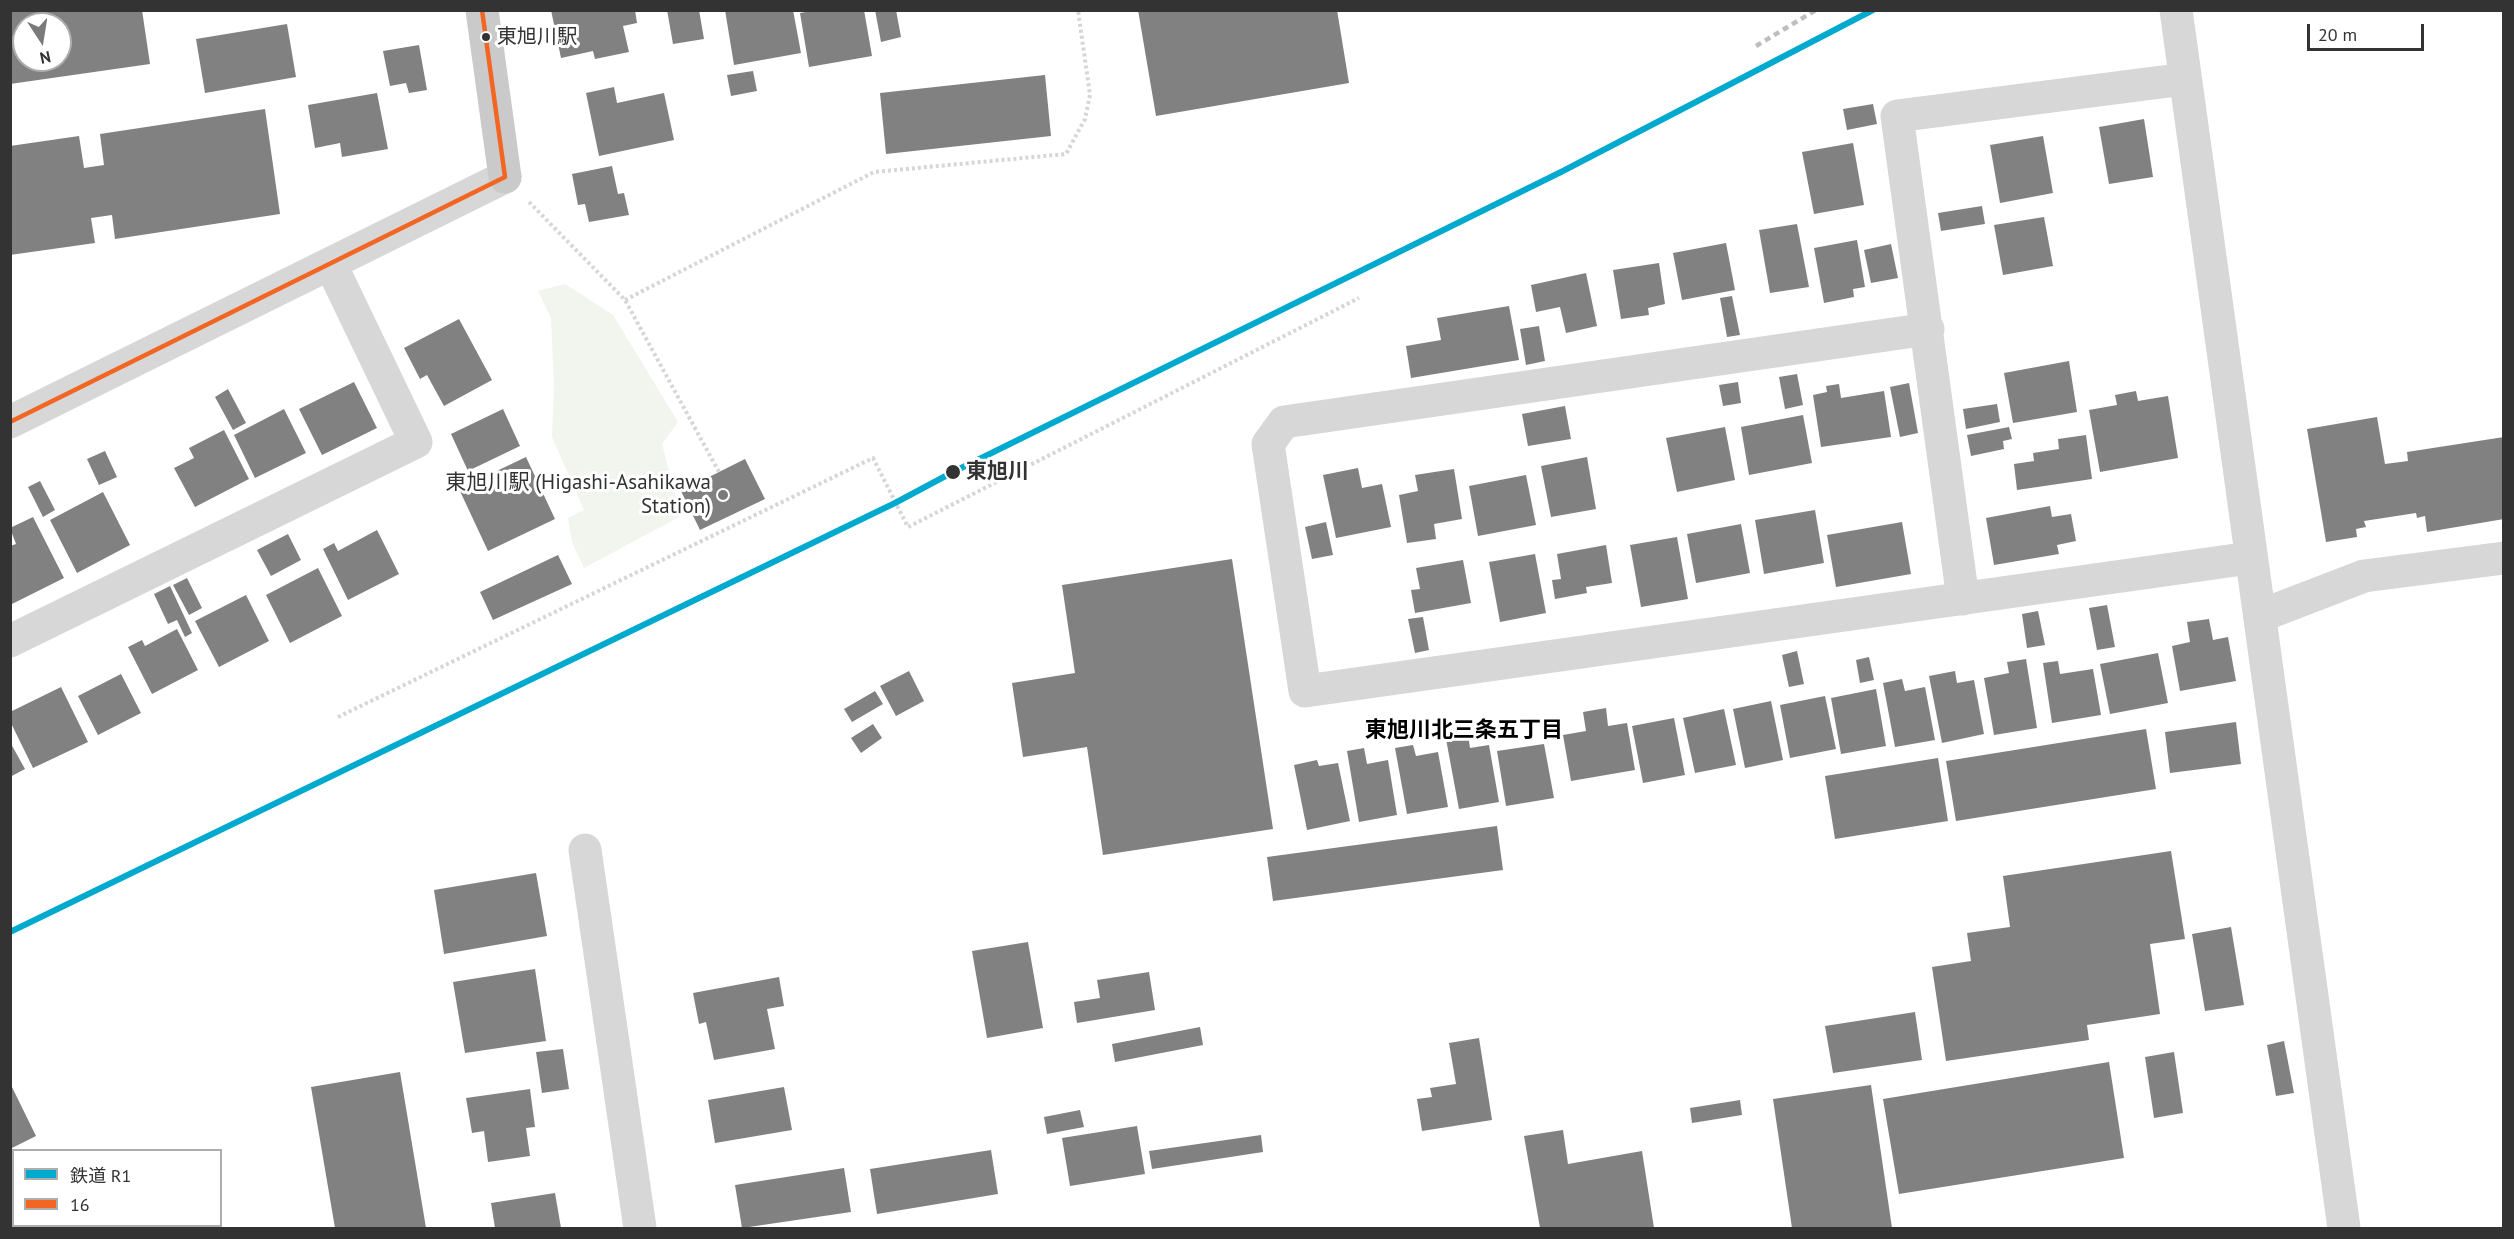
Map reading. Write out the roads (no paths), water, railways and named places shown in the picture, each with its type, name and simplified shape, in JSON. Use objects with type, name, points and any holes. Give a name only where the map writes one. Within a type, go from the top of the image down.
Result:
[{"type":"main road","points":[[482,10],[505,177]]},
{"type":"street","points":[[2176,10],[2344,1228]]},
{"type":"street","points":[[1963,599],[1928,329],[1897,116],[2185,79]]},
{"type":"street","points":[[10,422],[505,177]]},
{"type":"street","points":[[10,641],[416,442],[331,265]]},
{"type":"street","points":[[1928,329],[1284,422],[1268,444],[1305,691],[2250,558]]},
{"type":"street","points":[[2260,616],[2364,576],[2504,558]]},
{"type":"street","points":[[585,850],[640,1228]]},
{"type":"railway","points":[[1756,46],[1816,10]]},
{"type":"rail line","name":"R1","points":[[10,932],[895,503],[953,472],[1561,172],[1873,10]]},
{"type":"place","name":"東旭川駅","points":[[486,37]]},
{"type":"place","name":"東旭川","points":[[953,472]]},
{"type":"place","name":"東旭川駅 (Higashi-Asahikawa Station)","points":[[723,495]]},
{"type":"district","name":"東旭川北三条五丁目","points":[[1464,731]]}]
